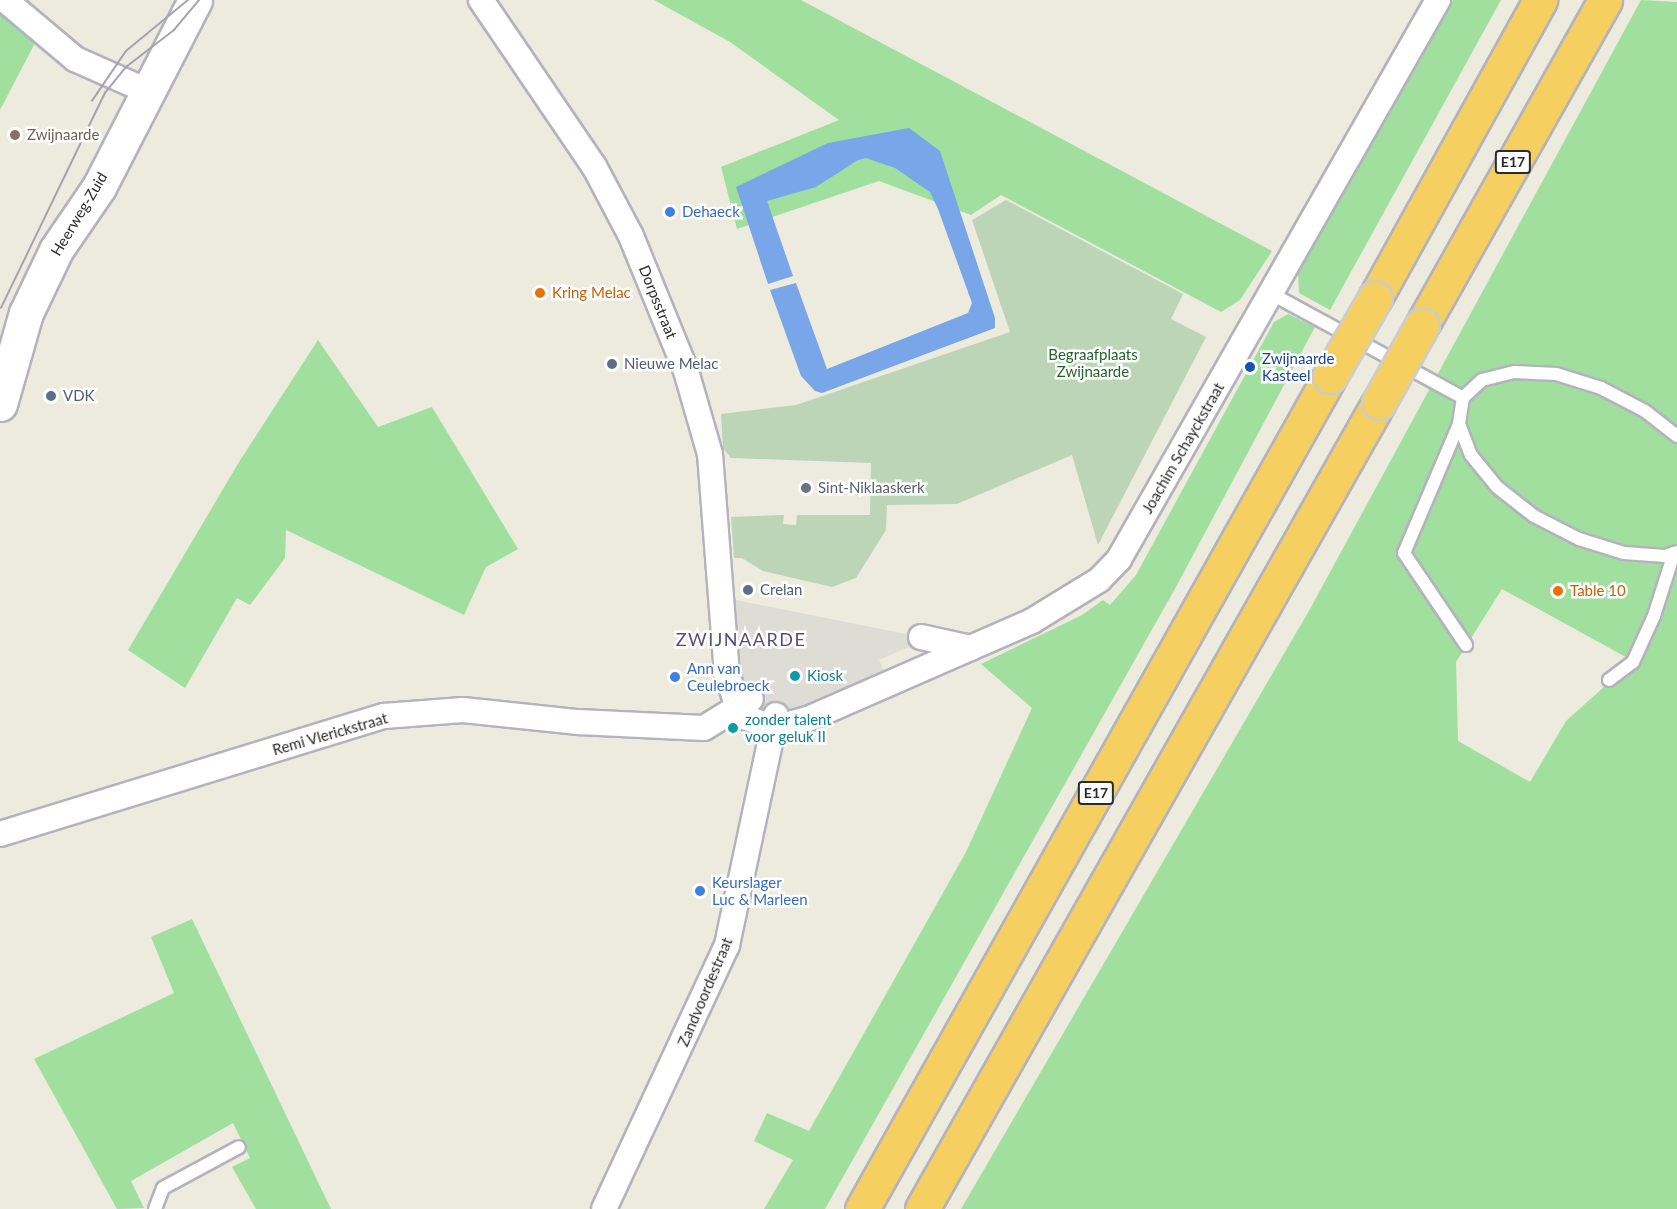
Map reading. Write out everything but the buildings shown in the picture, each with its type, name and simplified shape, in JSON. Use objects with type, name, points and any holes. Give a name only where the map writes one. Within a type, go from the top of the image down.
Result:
[{"type":"highway","name":"E17","points":[[862,1209],[1375,298],[1540,0]]},
{"type":"highway","name":"E17","points":[[922,1209],[1605,0]]},
{"type":"street","points":[[5,0],[75,59],[145,90]]},
{"type":"street","name":"Heerweg-Zuid","points":[[0,404],[8,347],[56,250],[99,187],[145,90],[195,0]]},
{"type":"street","name":"Dorpsstraat","points":[[481,0],[594,166],[631,236],[686,371],[710,454],[728,600],[727,674],[744,703]]},
{"type":"street","name":"Joachim Schayckstraat","points":[[775,721],[808,719],[1032,621],[1078,595],[1119,559],[1438,0]]},
{"type":"street","points":[[921,637],[971,648]]},
{"type":"street","points":[[744,703],[758,725],[775,721]]},
{"type":"street","name":"Remi Vlerickstraat","points":[[0,834],[384,716],[463,710],[578,722],[704,728],[744,703]]},
{"type":"street","name":"Zandvoordestraat","points":[[604,1209],[727,945],[775,721]]},
{"type":"lane","points":[[1270,293],[1463,398]]},
{"type":"lane","points":[[1466,645],[1404,553],[1459,424],[1463,398],[1482,380],[1514,372],[1556,374],[1601,388],[1645,411],[1677,436]]},
{"type":"lane","points":[[1459,424],[1471,455],[1497,487],[1534,516],[1579,539],[1624,553],[1676,553],[1654,616],[1633,662],[1609,680]]},
{"type":"lane","points":[[155,1209],[163,1188],[239,1147]]},
{"type":"green space","points":[[654,0],[801,0],[1272,251],[1240,300],[1221,312],[1001,195],[971,215],[879,181],[737,229],[721,167],[839,120],[730,42]]},
{"type":"green space","points":[[1453,0],[1501,0],[1330,310],[1299,293],[1298,273]]},
{"type":"green space","points":[[1641,0],[1677,2],[1677,1209],[961,1209],[1310,609]],"holes":[[[1502,589],[1633,661],[1566,721],[1530,782],[1458,741],[1456,662]]]},
{"type":"green space","points":[[0,8],[36,41],[0,110]]},
{"type":"green space","name":"Begraafplaats Zwijnaarde","points":[[1006,200],[1183,294],[1171,319],[1206,337],[1098,545],[1072,455],[957,504],[887,505],[886,530],[856,578],[832,587],[763,571],[742,558],[734,558],[731,517],[784,515],[783,524],[796,525],[797,515],[870,515],[871,463],[731,458],[723,448],[721,414],[796,405],[1010,332],[972,220]]},
{"type":"green space","points":[[1288,314],[1315,327],[1176,587],[825,1209],[764,1209],[793,1160],[754,1141],[767,1113],[809,1131],[966,852],[1032,708],[981,664],[1082,615],[1103,600],[1110,605],[1136,575],[1274,322]]},
{"type":"green space","points":[[318,340],[378,427],[432,407],[518,549],[486,567],[464,615],[286,530],[285,558],[250,605],[237,598],[185,688],[128,650],[239,462]]},
{"type":"green space","points":[[192,919],[331,1209],[256,1209],[232,1167],[250,1158],[233,1123],[131,1181],[144,1208],[117,1209],[34,1059],[174,993],[151,937]]},
{"type":"shaded area","points":[[735,600],[921,637],[925,640],[879,660],[886,676],[809,708],[776,715],[764,712],[751,699],[740,679]]},
{"type":"water","points":[[909,128],[940,151],[995,318],[995,328],[822,393],[815,391],[801,376],[770,290],[796,283],[827,369],[968,313],[972,303],[938,209],[930,192],[895,168],[866,158],[858,160],[816,187],[767,201],[793,276],[768,284],[736,187],[828,143]]},
{"type":"tram line","points":[[92,101],[126,51],[188,0]]},
{"type":"tram line","points":[[1,308],[105,93],[126,67],[174,30],[199,0]]},
{"type":"place","name":"Zwijnaarde","points":[[15,135]]},
{"type":"place","name":"Dehaeck","points":[[670,212]]},
{"type":"place","name":"Kring Melac","points":[[540,293]]},
{"type":"place","name":"Nieuwe Melac","points":[[612,364]]},
{"type":"place","name":"Zwijnaarde Kasteel","points":[[1250,367]]},
{"type":"place","name":"VDK","points":[[51,396]]},
{"type":"place","name":"Sint-Niklaaskerk","points":[[806,488]]},
{"type":"place","name":"Crelan","points":[[748,590]]},
{"type":"place","name":"Table 10","points":[[1558,591]]},
{"type":"place","name":"Kiosk","points":[[795,676]]},
{"type":"place","name":"Ann van Ceulebroeck","points":[[675,677]]},
{"type":"place","name":"zonder talent voor geluk II","points":[[733,728]]},
{"type":"place","name":"Keurslager Luc & Marleen","points":[[700,891]]},
{"type":"district","name":"ZWIJNAARDE","points":[[741,639]]}]
